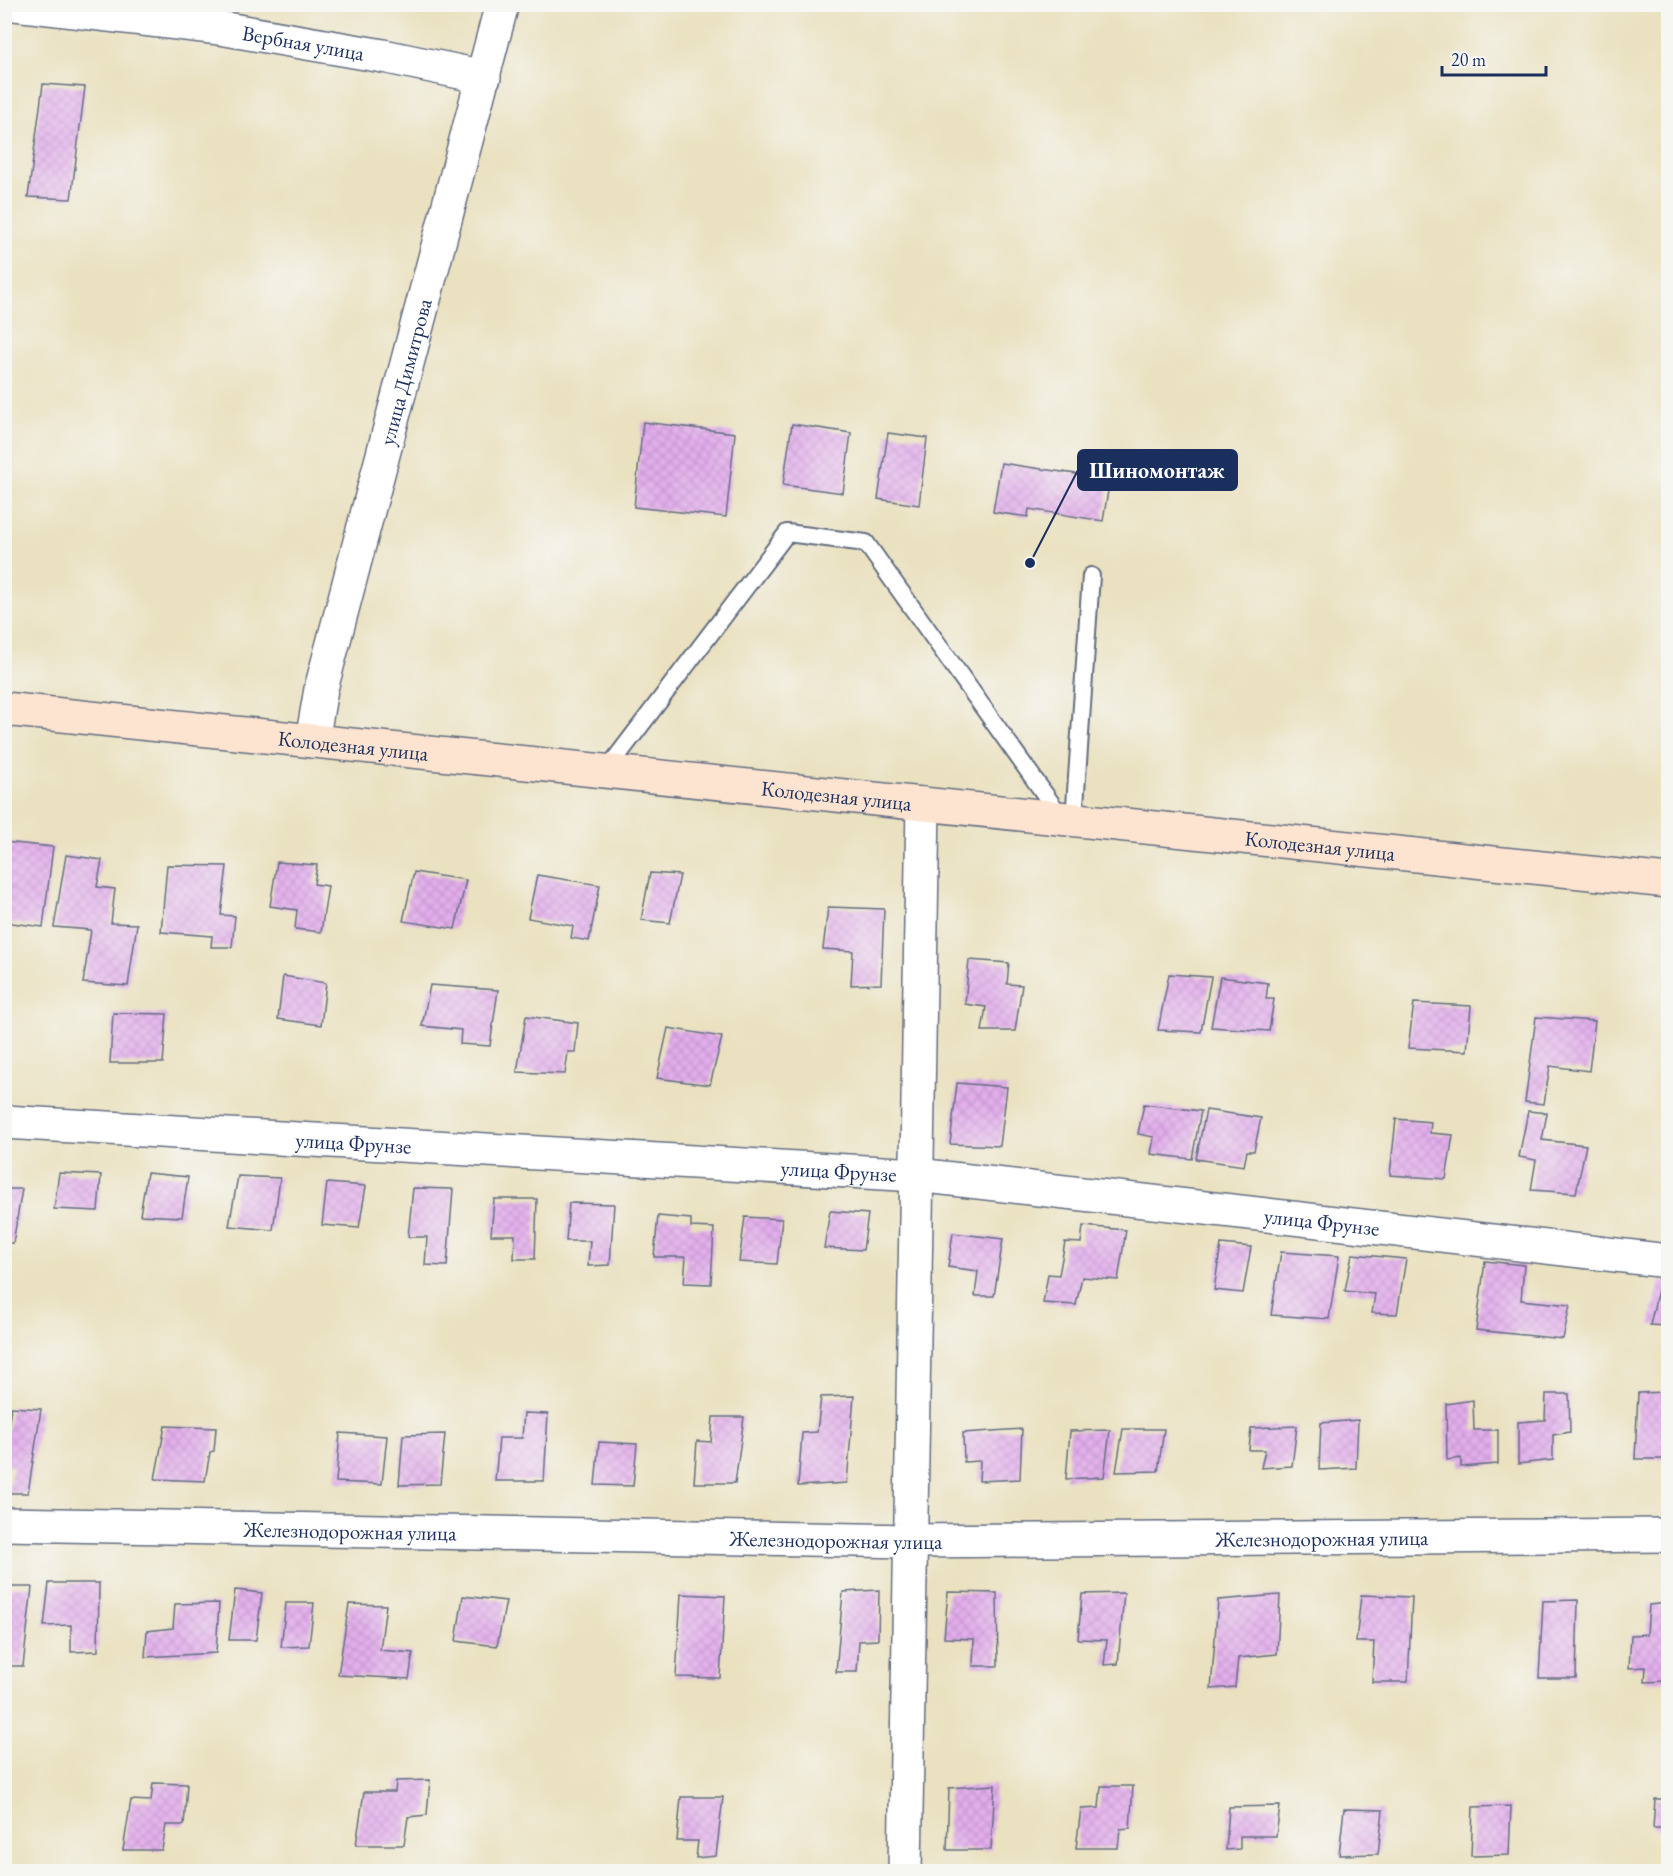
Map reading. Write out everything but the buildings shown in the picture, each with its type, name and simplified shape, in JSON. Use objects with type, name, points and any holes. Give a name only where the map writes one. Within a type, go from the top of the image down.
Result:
[{"type":"main road","name":"Колодезная улица","points":[[4,709],[1668,881]]},
{"type":"street","name":"Вербная улица","points":[[15,4],[220,28],[383,56],[484,77]]},
{"type":"street","name":"улица Димитрова","points":[[312,741],[321,689],[502,4]]},
{"type":"street","points":[[905,1872],[923,804]]},
{"type":"street","name":"улица Фрунзе","points":[[4,1122],[916,1175],[1668,1261]]},
{"type":"street","name":"Железнодорожная улица","points":[[4,1524],[910,1541],[1668,1535]]},
{"type":"lane","points":[[606,771],[787,533],[866,543],[1068,819]]},
{"type":"lane","points":[[1068,819],[1091,576]]},
{"type":"place","name":"Шиномонтаж","points":[[1030,563]]}]
